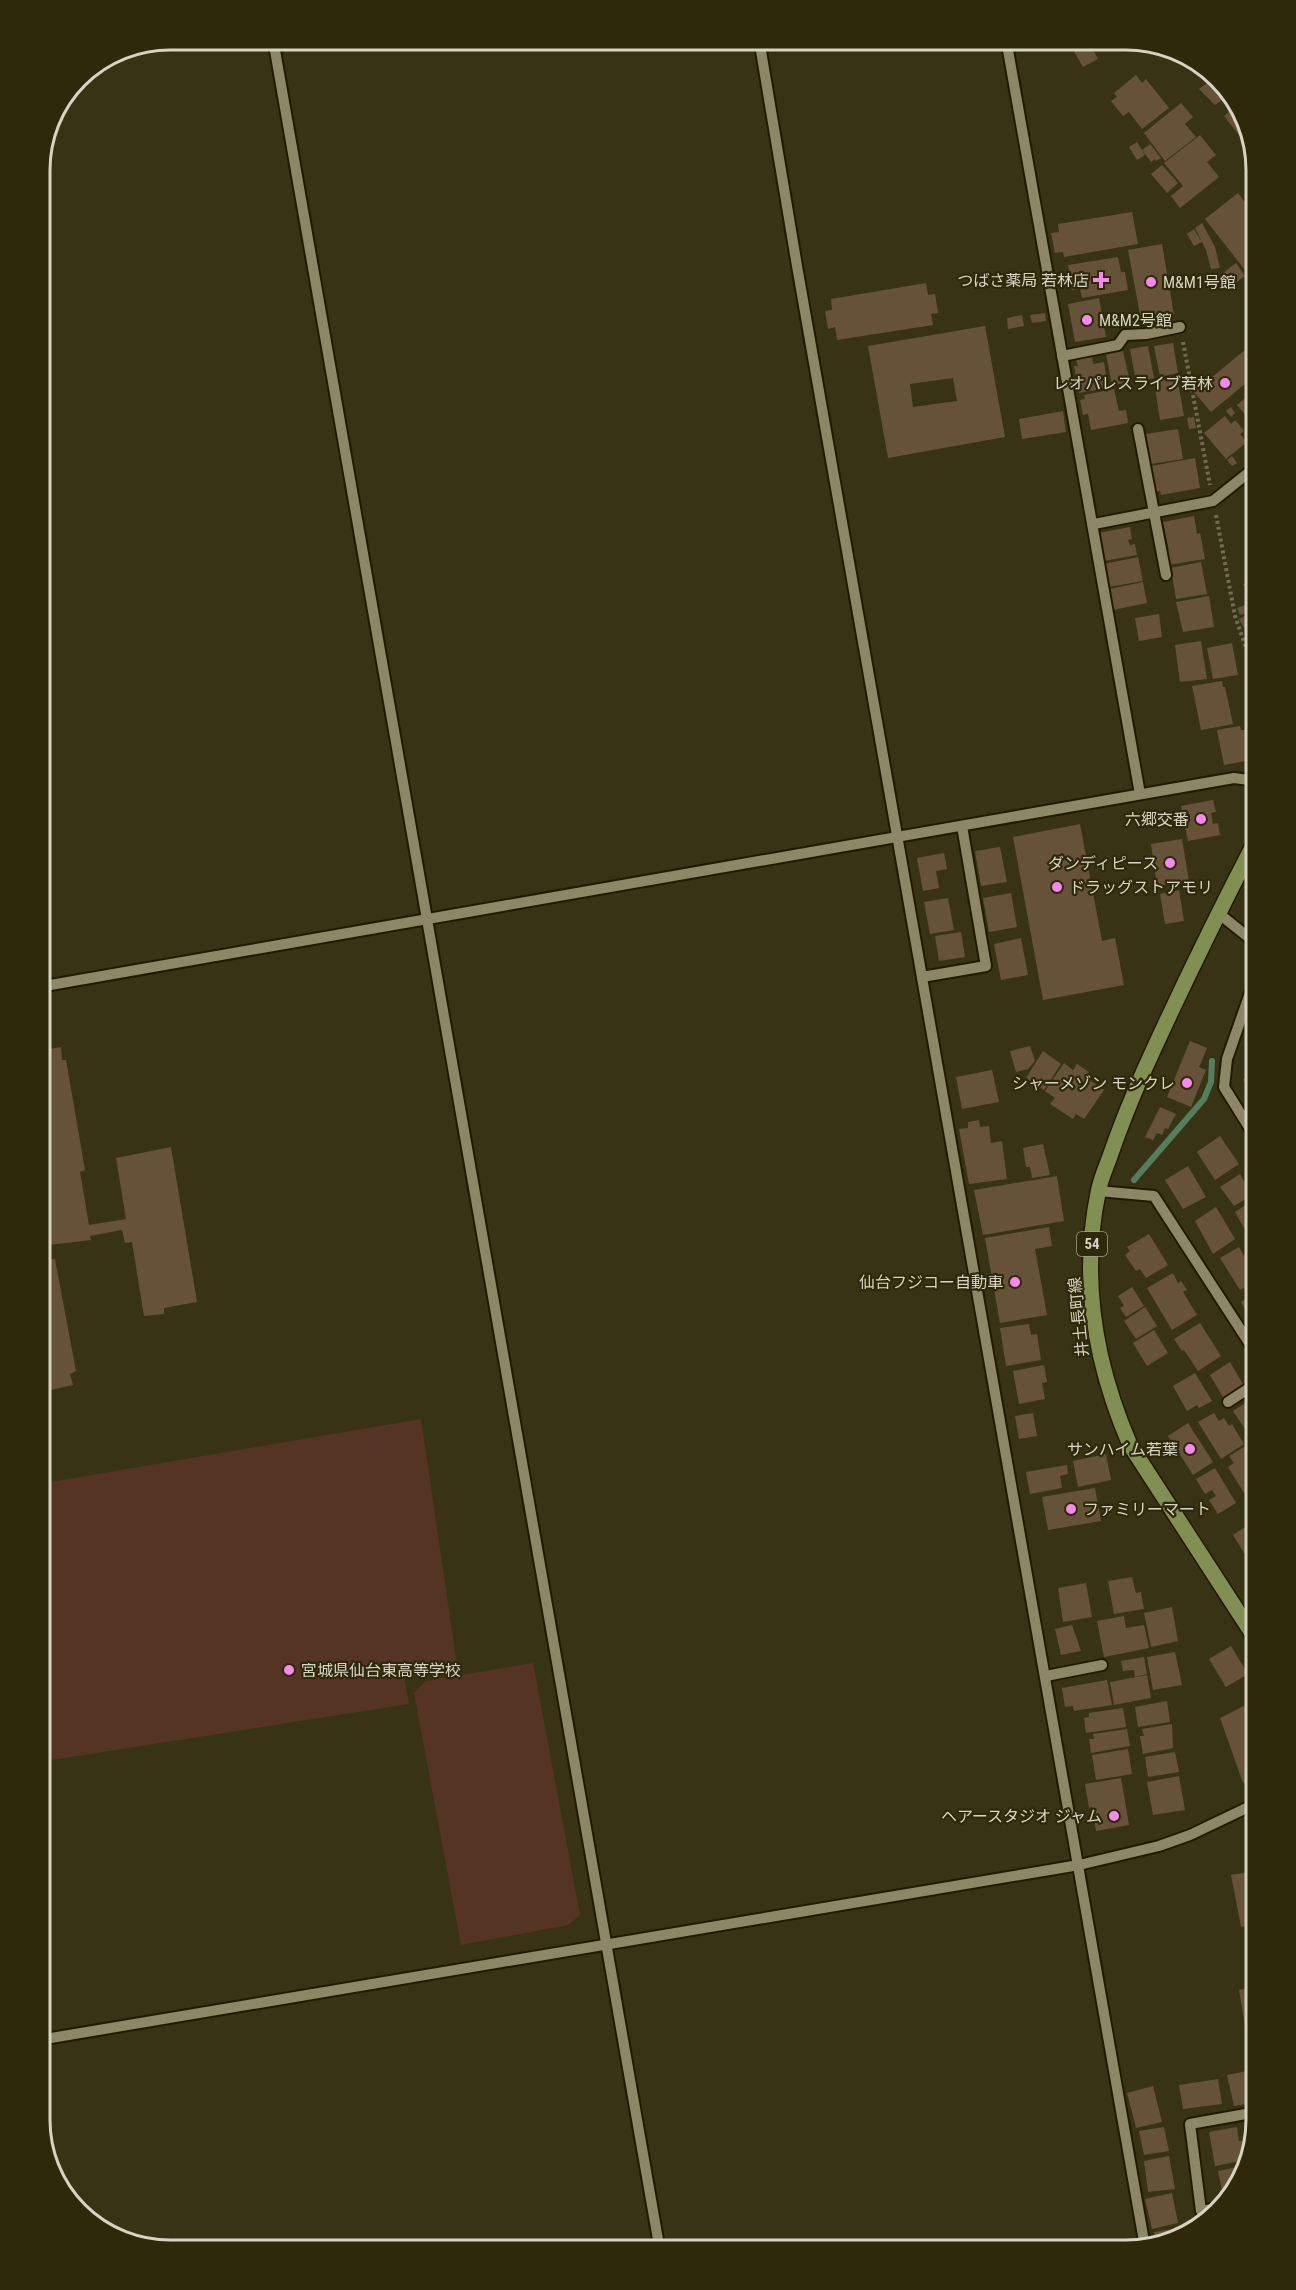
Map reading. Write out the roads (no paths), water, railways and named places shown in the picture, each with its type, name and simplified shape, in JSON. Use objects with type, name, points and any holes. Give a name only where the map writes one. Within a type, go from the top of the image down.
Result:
[{"type":"main road","name":"井土長町線","points":[[1246,858],[1218,913],[1124,1115],[1098,1191],[1090,1288],[1099,1356],[1116,1413],[1130,1445],[1246,1624]]},
{"type":"street","points":[[275,50],[658,2240]]},
{"type":"street","points":[[761,50],[1144,2239]]},
{"type":"street","points":[[1008,50],[1094,524],[1140,794]]},
{"type":"street","points":[[1062,356],[1118,345],[1125,336],[1180,327]]},
{"type":"street","points":[[1138,429],[1166,575]]},
{"type":"street","points":[[1094,524],[1213,501],[1246,475]]},
{"type":"street","points":[[50,985],[1140,794],[1234,778],[1246,780]]},
{"type":"street","points":[[922,977],[986,966],[962,826]]},
{"type":"street","points":[[1218,913],[1246,935]]},
{"type":"street","points":[[1246,1005],[1227,1059],[1224,1087],[1246,1115]]},
{"type":"street","points":[[1098,1191],[1154,1196],[1246,1338]]},
{"type":"street","points":[[1228,1402],[1246,1390]]},
{"type":"street","points":[[1046,1676],[1102,1665]]},
{"type":"street","points":[[50,2038],[1079,1865],[1169,1843],[1246,1809]]},
{"type":"street","points":[[1206,2210],[1201,2211],[1190,2124],[1246,2114]]},
{"type":"waterway","points":[[1134,1180],[1204,1099],[1211,1082],[1212,1061]]},
{"type":"place","name":"つばさ薬局 若林店","points":[[1101,280]]},
{"type":"place","name":"M&M1号館","points":[[1151,282]]},
{"type":"place","name":"M&M2号館","points":[[1087,320]]},
{"type":"place","name":"レオパレスライブ若林","points":[[1225,383]]},
{"type":"place","name":"六郷交番","points":[[1201,819]]},
{"type":"place","name":"ダンディピース","points":[[1170,863]]},
{"type":"place","name":"ドラッグストアモリ","points":[[1057,887]]},
{"type":"place","name":"シャーメゾン モンクレ","points":[[1187,1083]]},
{"type":"place","name":"仙台フジコー自動車","points":[[1015,1282]]},
{"type":"place","name":"サンハイム若葉","points":[[1190,1449]]},
{"type":"place","name":"ファミリーマート","points":[[1071,1509]]},
{"type":"place","name":"宮城県仙台東高等学校","points":[[289,1670]]},
{"type":"place","name":"ヘアースタジオ ジャム","points":[[1114,1816]]}]
